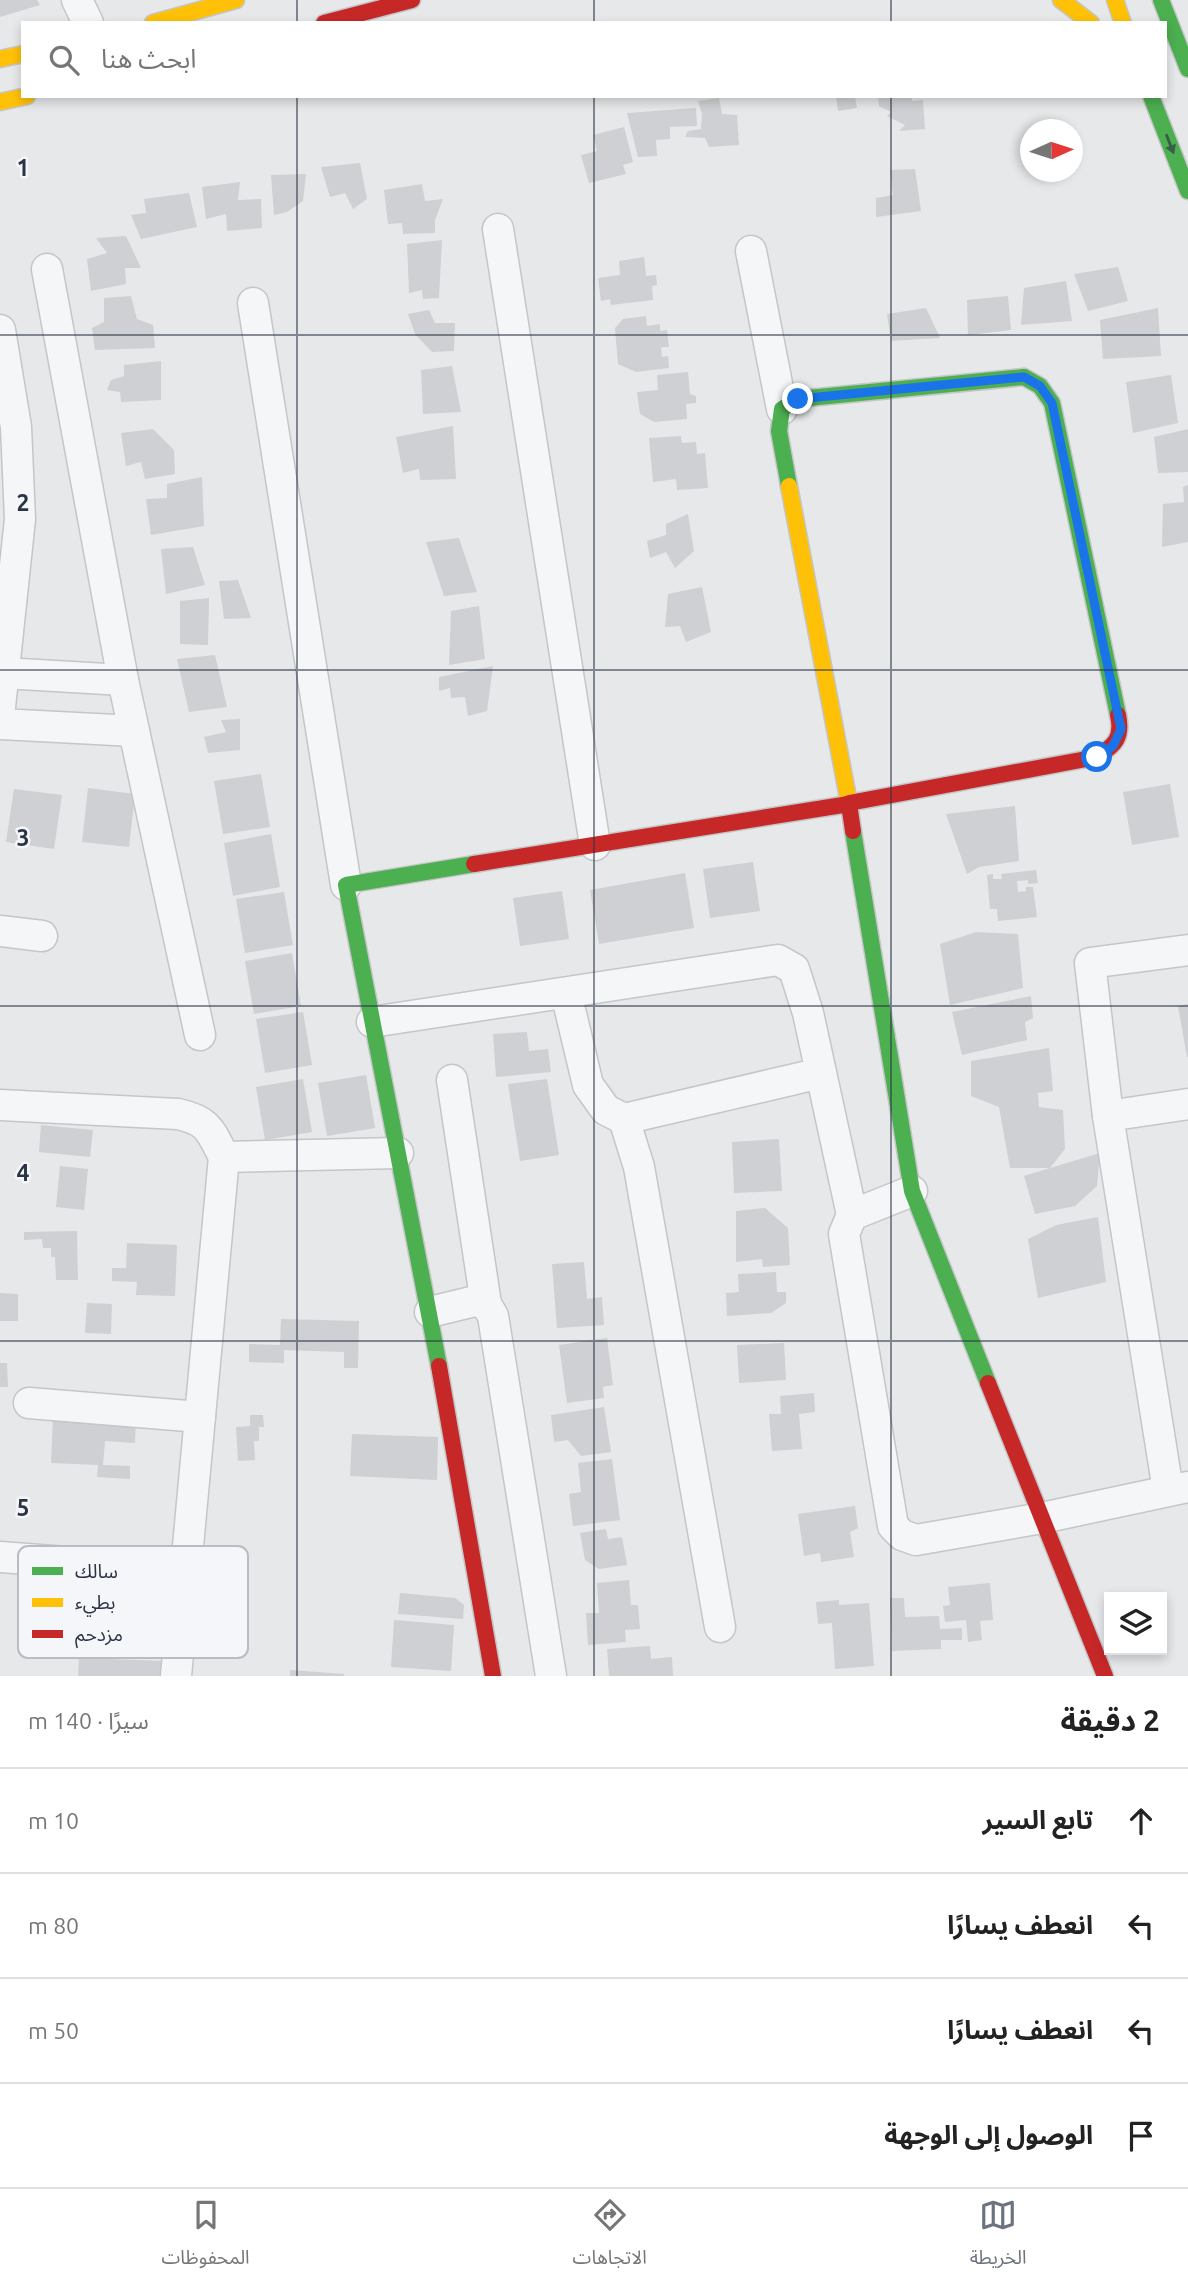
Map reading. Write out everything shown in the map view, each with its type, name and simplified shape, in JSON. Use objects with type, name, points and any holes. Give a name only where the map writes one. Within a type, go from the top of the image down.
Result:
[{"type":"main road","points":[[160,21],[236,0]]},
{"type":"main road","points":[[332,21],[412,0]]},
{"type":"main road","points":[[1061,0],[1088,21]]},
{"type":"main road","points":[[1115,0],[1122,21]]},
{"type":"main road","points":[[1161,0],[1188,69]]},
{"type":"main road","points":[[0,59],[21,54]]},
{"type":"main road","points":[[0,102],[21,97]]},
{"type":"main road","points":[[1152,98],[1188,191]]},
{"type":"main road","points":[[493,1676],[430,1312],[346,885],[849,804],[1097,757],[1113,746],[1121,729],[1052,403],[1040,386],[1024,377],[798,399],[782,410],[779,431],[849,804],[912,1191],[1105,1676]]},
{"type":"street","points":[[77,0],[87,21]]},
{"type":"street","points":[[498,229],[596,845]]},
{"type":"street","points":[[751,251],[782,410]]},
{"type":"street","points":[[47,269],[123,680],[200,1035]]},
{"type":"street","points":[[253,303],[346,885]]},
{"type":"street","points":[[0,330],[16,427],[20,519],[0,706]]},
{"type":"street","points":[[4,673],[123,680]]},
{"type":"street","points":[[0,724],[134,731]]},
{"type":"street","points":[[0,930],[42,936]]},
{"type":"street","points":[[372,1022],[778,960],[794,969],[808,1013],[852,1215],[844,1234],[893,1526],[902,1535],[916,1540],[1042,1518],[1178,1489],[1108,1116],[1090,963],[1188,950]]},
{"type":"street","points":[[566,993],[588,1085],[606,1110],[624,1119],[821,1073]]},
{"type":"street","points":[[452,1080],[486,1304],[493,1316],[551,1676]]},
{"type":"street","points":[[1108,1116],[1188,1104]]},
{"type":"street","points":[[0,1105],[178,1114],[195,1118],[208,1128],[224,1157],[188,1546]]},
{"type":"street","points":[[624,1119],[639,1167],[720,1628]]},
{"type":"street","points":[[224,1157],[398,1153]]},
{"type":"street","points":[[852,1215],[912,1191]]},
{"type":"street","points":[[430,1312],[475,1301],[486,1304]]},
{"type":"street","points":[[29,1403],[200,1417]]},
{"type":"street","points":[[0,1557],[18,1558]]},
{"type":"street","points":[[176,1676],[178,1658]]},
{"type":"building","points":[[0,0],[37,0],[40,5],[0,17]]},
{"type":"building","points":[[719,98],[722,114],[737,115],[739,145],[709,147],[705,138],[685,137],[688,131],[701,129],[702,114],[698,101]]},
{"type":"building","points":[[836,98],[855,98],[857,108],[838,111]]},
{"type":"building","points":[[878,98],[923,100],[925,129],[899,131],[905,125],[887,116],[891,112],[879,106]]},
{"type":"building","points":[[696,108],[697,126],[670,127],[670,139],[656,140],[657,156],[638,157],[627,113]]},
{"type":"building","points":[[624,127],[633,162],[623,165],[626,174],[589,183],[581,155],[597,151],[593,135]]},
{"type":"building","points":[[360,163],[367,199],[353,209],[345,193],[330,197],[321,167]]},
{"type":"building","points":[[915,169],[921,211],[876,217],[876,198],[893,195],[890,170]]},
{"type":"building","points":[[306,174],[303,201],[287,212],[274,215],[271,175]]},
{"type":"building","points":[[240,182],[238,200],[261,199],[262,228],[227,231],[226,214],[206,219],[202,187]]},
{"type":"building","points":[[422,184],[425,201],[443,199],[435,220],[435,233],[403,234],[402,223],[388,224],[384,190]]},
{"type":"building","points":[[189,193],[197,227],[141,239],[131,215],[146,213],[144,199]]},
{"type":"building","points":[[126,236],[141,268],[125,268],[126,284],[91,291],[87,259],[107,253],[96,238]]},
{"type":"building","points":[[442,240],[439,298],[423,299],[422,290],[409,293],[407,244]]},
{"type":"building","points":[[644,257],[646,276],[656,275],[657,285],[652,286],[653,300],[611,305],[610,299],[601,301],[598,278],[620,275],[619,261]]},
{"type":"building","points":[[1118,267],[1128,301],[1088,311],[1074,274]]},
{"type":"building","points":[[1066,281],[1072,321],[1021,325],[1024,288]]},
{"type":"building","points":[[131,296],[137,319],[153,325],[155,348],[95,350],[92,328],[104,322],[104,298]]},
{"type":"building","points":[[1008,296],[1011,330],[968,335],[967,300]]},
{"type":"building","points":[[926,308],[940,338],[891,341],[887,314]]},
{"type":"building","points":[[1158,308],[1161,356],[1103,359],[1100,320]]},
{"type":"building","points":[[429,310],[435,323],[455,323],[454,351],[432,352],[415,334],[408,314]]},
{"type":"building","points":[[646,316],[647,326],[660,324],[660,331],[667,330],[669,347],[661,347],[662,357],[668,356],[669,368],[636,372],[618,364],[615,328],[623,319]]},
{"type":"building","points":[[161,361],[161,400],[121,402],[120,392],[107,390],[111,380],[124,376],[124,365]]},
{"type":"building","points":[[452,366],[461,412],[423,414],[421,370]]},
{"type":"building","points":[[688,372],[690,394],[696,396],[696,403],[686,404],[687,419],[654,422],[640,414],[637,392],[658,390],[657,375]]},
{"type":"building","points":[[1171,375],[1178,423],[1133,433],[1126,382]]},
{"type":"building","points":[[453,426],[456,479],[420,480],[419,469],[403,473],[396,437]]},
{"type":"building","points":[[153,429],[174,450],[175,474],[145,479],[141,462],[126,466],[121,433]]},
{"type":"building","points":[[1188,429],[1188,472],[1158,473],[1154,437]]},
{"type":"building","points":[[681,436],[682,443],[696,442],[697,454],[705,453],[708,488],[677,490],[676,479],[653,482],[649,438]]},
{"type":"building","points":[[202,477],[204,526],[151,535],[146,499],[167,498],[167,484]]},
{"type":"building","points":[[1188,485],[1188,542],[1162,547],[1163,504],[1184,502],[1183,487]]},
{"type":"building","points":[[688,514],[694,551],[675,568],[666,552],[650,558],[647,541],[666,535],[666,524]]},
{"type":"building","points":[[459,538],[477,592],[444,596],[426,542]]},
{"type":"building","points":[[193,547],[205,585],[166,594],[161,549]]},
{"type":"building","points":[[238,580],[251,618],[224,619],[219,581]]},
{"type":"building","points":[[702,587],[711,632],[686,642],[680,626],[665,627],[668,594]]},
{"type":"building","points":[[209,598],[208,645],[180,644],[180,601]]},
{"type":"building","points":[[479,606],[485,659],[449,665],[451,611]]},
{"type":"building","points":[[215,655],[227,707],[189,712],[177,659]]},
{"type":"building","points":[[493,666],[487,711],[468,716],[465,697],[451,698],[450,688],[439,691],[439,677]]},
{"type":"building","points":[[240,719],[240,750],[208,753],[204,737],[226,732],[221,720]]},
{"type":"building","points":[[261,774],[270,827],[223,834],[214,781]]},
{"type":"building","points":[[1170,784],[1179,837],[1132,845],[1123,792]]},
{"type":"building","points":[[88,788],[135,794],[129,847],[82,842]]},
{"type":"building","points":[[14,789],[62,795],[54,849],[6,842]]},
{"type":"building","points":[[1015,806],[1019,861],[979,867],[967,874],[946,814]]},
{"type":"building","points":[[271,834],[280,887],[233,896],[224,843]]},
{"type":"building","points":[[753,862],[760,911],[710,918],[703,869]]},
{"type":"building","points":[[1036,870],[1038,883],[1017,881],[1018,892],[1026,891],[1026,887],[1033,887],[1037,917],[998,921],[997,909],[990,909],[987,875],[993,874],[993,879],[1002,879],[1001,874]]},
{"type":"building","points":[[685,873],[694,928],[599,944],[590,890]]},
{"type":"building","points":[[562,891],[569,939],[520,946],[513,898]]},
{"type":"building","points":[[284,892],[293,945],[245,953],[236,899]]},
{"type":"building","points":[[976,932],[1018,934],[1023,988],[950,1005],[940,944]]},
{"type":"building","points":[[292,953],[301,1006],[254,1014],[245,961]]},
{"type":"building","points":[[1031,996],[1033,1018],[1025,1022],[1027,1040],[962,1055],[952,1012]]},
{"type":"building","points":[[1188,1004],[1188,1057],[1187,1057],[1178,1006]]},
{"type":"building","points":[[303,1012],[312,1065],[265,1073],[256,1019]]},
{"type":"building","points":[[527,1032],[529,1051],[548,1049],[551,1072],[496,1077],[493,1034]]},
{"type":"building","points":[[1049,1048],[1053,1091],[1038,1093],[1039,1107],[1063,1110],[1065,1149],[1050,1168],[1010,1168],[999,1107],[971,1096],[971,1061]]},
{"type":"building","points":[[366,1075],[375,1128],[327,1136],[318,1083]]},
{"type":"building","points":[[303,1079],[312,1132],[265,1140],[256,1087]]},
{"type":"building","points":[[547,1079],[559,1155],[520,1161],[508,1084]]},
{"type":"building","points":[[41,1125],[93,1130],[90,1157],[39,1152]]},
{"type":"building","points":[[779,1139],[782,1191],[734,1193],[732,1142]]},
{"type":"building","points":[[1100,1153],[1097,1186],[1075,1206],[1035,1214],[1024,1176]]},
{"type":"building","points":[[60,1166],[88,1169],[84,1210],[56,1207]]},
{"type":"building","points":[[765,1208],[788,1228],[790,1265],[763,1267],[762,1259],[736,1262],[736,1211]]},
{"type":"building","points":[[1098,1217],[1106,1282],[1038,1298],[1028,1239],[1056,1225]]},
{"type":"building","points":[[77,1231],[78,1280],[56,1280],[55,1257],[51,1257],[51,1248],[43,1248],[42,1239],[24,1240],[24,1232]]},
{"type":"building","points":[[127,1243],[177,1245],[175,1296],[136,1295],[137,1282],[112,1281],[112,1268],[126,1268]]},
{"type":"building","points":[[584,1262],[587,1299],[602,1297],[604,1325],[557,1328],[552,1264]]},
{"type":"building","points":[[776,1272],[777,1292],[786,1292],[786,1303],[771,1313],[727,1316],[726,1293],[739,1292],[738,1274]]},
{"type":"building","points":[[0,1293],[18,1294],[18,1321],[0,1321]]},
{"type":"building","points":[[87,1303],[112,1304],[111,1334],[85,1333]]},
{"type":"building","points":[[281,1319],[359,1321],[358,1368],[344,1368],[344,1352],[284,1350],[284,1363],[249,1362],[249,1344],[280,1345]]},
{"type":"building","points":[[607,1338],[613,1385],[603,1387],[604,1398],[567,1403],[559,1345]]},
{"type":"building","points":[[784,1343],[786,1380],[739,1383],[737,1345]]},
{"type":"building","points":[[0,1363],[7,1363],[8,1387],[0,1387]]},
{"type":"building","points":[[814,1393],[815,1412],[799,1414],[802,1449],[772,1451],[769,1414],[781,1414],[780,1396]]},
{"type":"building","points":[[604,1407],[611,1452],[581,1456],[568,1440],[554,1442],[551,1415]]},
{"type":"building","points":[[250,1415],[263,1415],[264,1427],[259,1427],[259,1441],[254,1441],[255,1460],[238,1461],[236,1427],[250,1426]]},
{"type":"building","points":[[53,1416],[136,1420],[135,1443],[105,1441],[103,1465],[130,1466],[130,1479],[97,1477],[98,1465],[51,1463]]},
{"type":"building","points":[[352,1434],[438,1437],[437,1480],[350,1476]]},
{"type":"building","points":[[612,1459],[620,1520],[573,1526],[569,1494],[581,1492],[578,1463]]},
{"type":"building","points":[[855,1506],[858,1528],[850,1532],[854,1557],[821,1562],[820,1553],[804,1556],[798,1514]]},
{"type":"building","points":[[606,1529],[608,1539],[622,1537],[627,1565],[599,1569],[585,1560],[580,1533]]},
{"type":"building","points":[[629,1580],[631,1605],[638,1605],[640,1629],[625,1630],[626,1642],[588,1645],[586,1613],[599,1613],[597,1583]]},
{"type":"building","points":[[990,1583],[993,1620],[980,1621],[982,1640],[968,1642],[966,1620],[945,1622],[943,1606],[950,1605],[948,1587]]},
{"type":"building","points":[[400,1593],[455,1598],[464,1605],[463,1619],[398,1614]]},
{"type":"building","points":[[890,1598],[904,1598],[905,1617],[939,1616],[940,1629],[962,1628],[962,1640],[941,1640],[941,1649],[892,1651]]},
{"type":"building","points":[[839,1600],[839,1605],[869,1603],[874,1666],[835,1669],[832,1623],[818,1624],[816,1602]]},
{"type":"building","points":[[394,1620],[454,1625],[451,1671],[391,1667]]},
{"type":"building","points":[[650,1646],[651,1659],[672,1657],[673,1676],[609,1676],[607,1649]]},
{"type":"building","points":[[79,1658],[165,1661],[165,1676],[78,1676]]},
{"type":"building","points":[[290,1670],[344,1674],[344,1676],[290,1676]]},
{"type":"traffic: fast","points":[[1161,0],[1188,69]]},
{"type":"traffic: fast","points":[[1152,98],[1188,191]]},
{"type":"traffic: fast","points":[[1024,377],[1040,386],[1052,403],[1118,715]]},
{"type":"traffic: fast","points":[[789,486],[779,431],[782,409],[798,399],[1024,377]]},
{"type":"traffic: fast","points":[[853,831],[912,1191],[988,1383]]},
{"type":"traffic: fast","points":[[439,1366],[346,885],[474,864]]},
{"type":"traffic: slow","points":[[160,21],[236,0]]},
{"type":"traffic: slow","points":[[1061,0],[1088,21]]},
{"type":"traffic: slow","points":[[1115,0],[1122,21]]},
{"type":"traffic: slow","points":[[0,59],[21,54]]},
{"type":"traffic: slow","points":[[0,102],[21,97]]},
{"type":"traffic: slow","points":[[789,486],[849,803]]},
{"type":"traffic: jam","points":[[332,21],[412,0]]},
{"type":"traffic: jam","points":[[849,803],[1097,757],[1116,740],[1119,730],[1118,715]]},
{"type":"traffic: jam","points":[[474,864],[849,804],[853,831]]},
{"type":"traffic: jam","points":[[439,1366],[493,1676]]},
{"type":"traffic: jam","points":[[988,1383],[1105,1676]]},
{"type":"route","points":[[798,399],[1024,377],[1040,386],[1052,403],[1121,729],[1113,746],[1097,757]]}]
